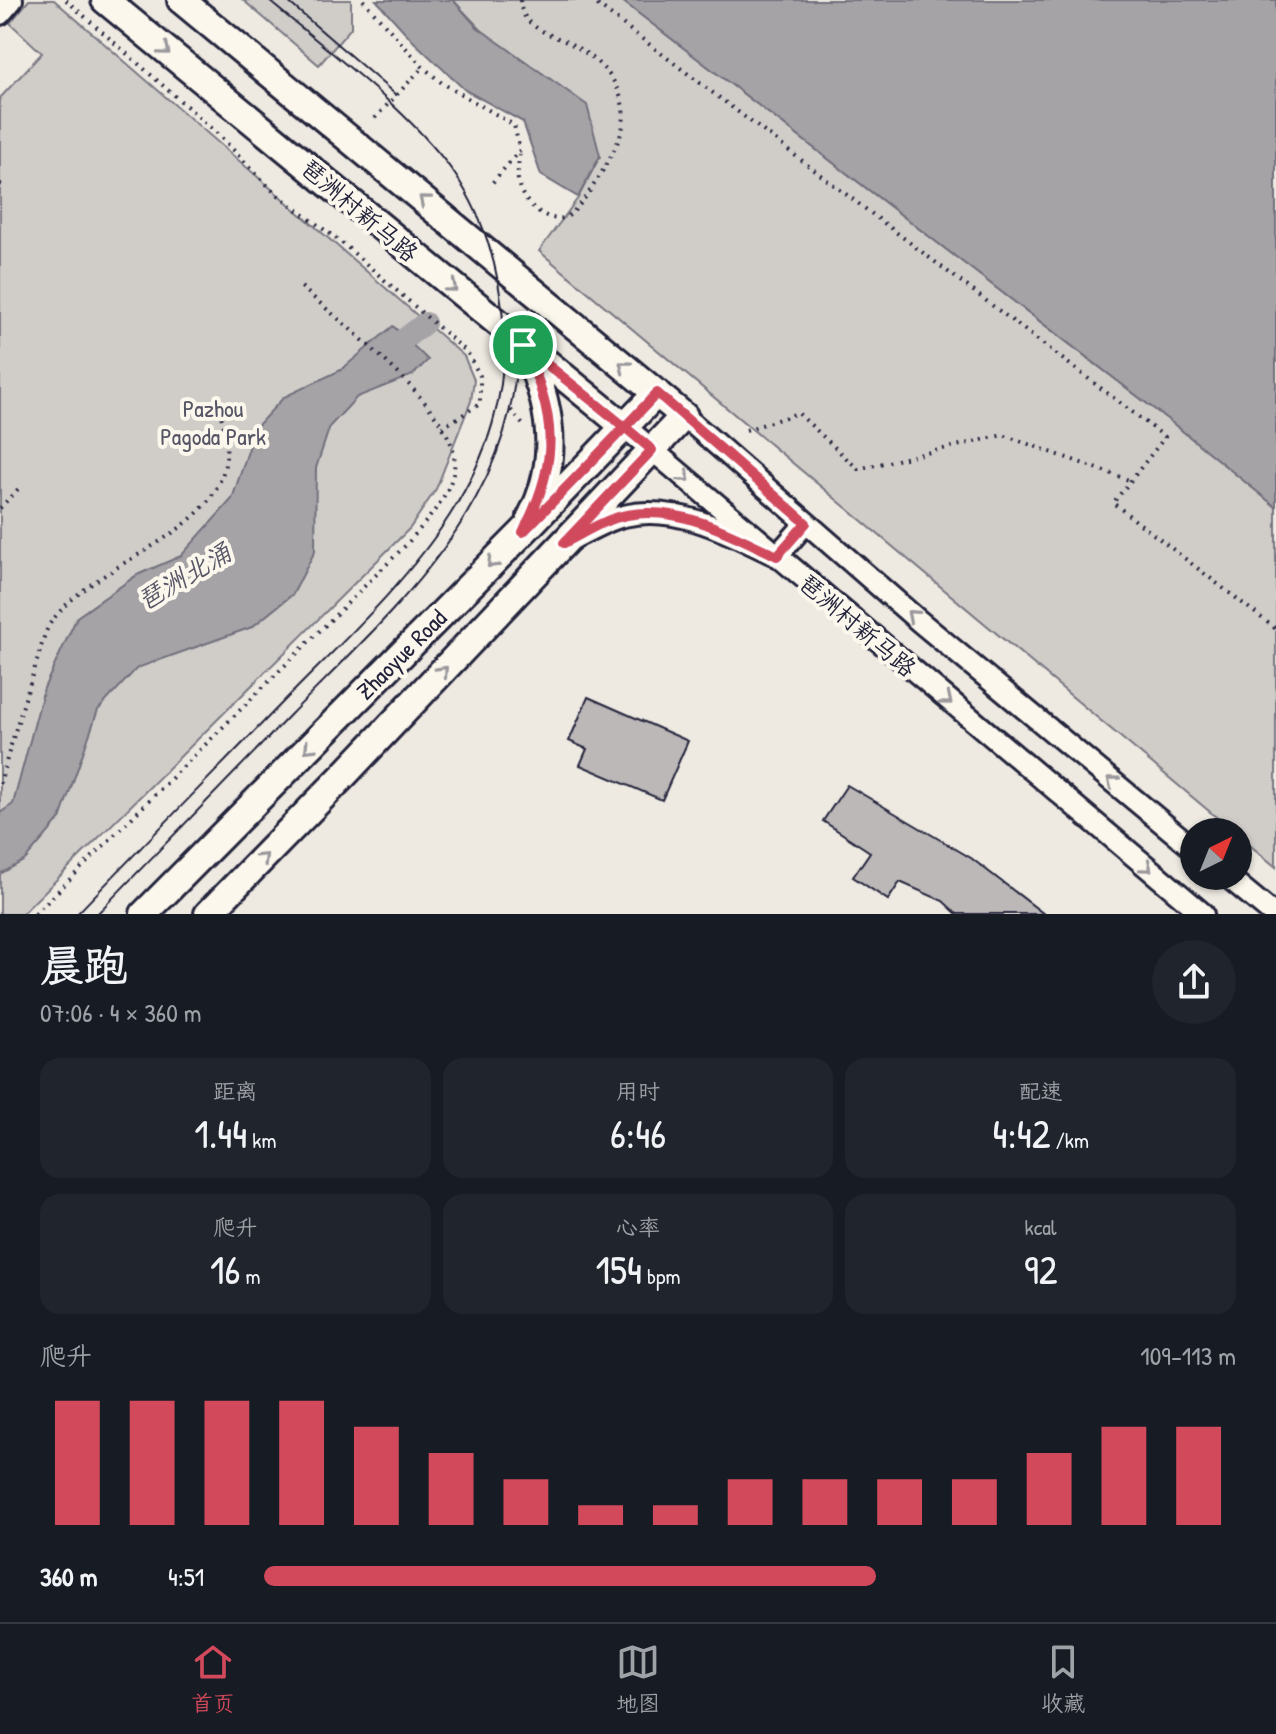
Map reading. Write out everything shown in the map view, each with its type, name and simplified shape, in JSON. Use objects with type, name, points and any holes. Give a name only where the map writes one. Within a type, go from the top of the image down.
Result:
[{"type":"main road","name":"琶洲村新马路","points":[[105,0],[625,427]]},
{"type":"main road","name":"琶洲村新马路","points":[[181,0],[684,416]]},
{"type":"main road","points":[[523,345],[544,392],[551,436],[542,493],[523,532]]},
{"type":"main road","name":"Zhaoyue Road","points":[[144,914],[657,393]]},
{"type":"main road","name":"Zhaoyue Road","points":[[208,914],[684,416]]},
{"type":"street","points":[[0,14],[12,0]]},
{"type":"street","name":"琶洲村新马路","points":[[684,416],[806,523],[1180,837]]},
{"type":"street","name":"琶洲村新马路","points":[[625,427],[1203,914]]},
{"type":"street","points":[[564,543],[627,515],[651,514],[705,524],[777,556],[806,523]]},
{"type":"street","points":[[1244,890],[1273,914]]},
{"type":"path","points":[[66,0],[218,134],[275,193],[341,242],[467,352],[480,376],[480,404],[443,427]]},
{"type":"path","points":[[363,0],[423,67],[460,95],[514,125],[520,150],[517,171],[521,193],[542,214],[555,219],[565,218],[586,197],[615,144],[622,130],[623,111],[613,81],[603,68],[571,44],[537,29],[520,8],[520,0]]},
{"type":"path","points":[[591,0],[1165,437],[1113,503],[1276,629]]},
{"type":"path","points":[[375,118],[423,67]]},
{"type":"path","points":[[492,183],[520,150]]},
{"type":"path","points":[[35,914],[407,544],[451,483],[455,455],[443,427],[414,391],[299,285]]},
{"type":"path","points":[[0,784],[49,623],[72,599],[185,527],[216,494],[226,464],[227,429],[218,407]]},
{"type":"path","points":[[511,410],[525,427]]},
{"type":"path","points":[[746,430],[798,413],[858,469],[1003,435],[1129,480]]},
{"type":"path","points":[[0,508],[20,487]]},
{"type":"green space","name":"Pazhou Pagoda Park","points":[[29,0],[54,0],[464,356],[474,380],[471,401],[436,489],[410,528],[22,914],[0,914],[0,98],[42,53],[10,23]]},
{"type":"green space","points":[[243,0],[351,0],[351,28],[319,65]]},
{"type":"green space","points":[[453,0],[621,0],[1175,425],[1276,507],[1276,867],[1252,847],[1252,818],[1217,818],[539,251],[578,198],[600,156]]},
{"type":"water","points":[[376,0],[453,0],[477,27],[587,105],[600,156],[578,197],[541,175],[523,122],[465,90],[414,42]]},
{"type":"water","points":[[621,0],[1276,0],[1276,507],[1175,425]]},
{"type":"water","points":[[393,326],[428,360],[413,375],[357,397],[330,426],[316,468],[315,551],[293,594],[252,627],[137,668],[98,710],[60,819],[25,860],[0,874],[0,813],[13,804],[44,688],[77,617],[137,575],[181,556],[232,499],[256,427],[284,397],[341,370]]},
{"type":"building","points":[[588,697],[688,741],[662,800],[580,765],[587,749],[569,741]]},
{"type":"building","points":[[847,785],[971,858],[1044,914],[957,914],[943,901],[900,882],[888,900],[853,877],[870,852],[823,821]]},
{"type":"waterway","name":"琶洲北涌","points":[[381,357],[425,323]]},
{"type":"tram line","points":[[77,914],[364,620],[438,533],[467,485],[489,434],[502,379],[503,319],[498,283],[484,231],[460,182],[442,157],[396,109],[268,0]]},
{"type":"tram line","points":[[286,0],[396,95]]},
{"type":"tram line","points":[[97,914],[370,634],[443,549],[474,502],[497,453],[512,400],[517,342]]},
{"type":"route","points":[[523,345],[544,392],[551,436],[542,493],[523,532],[603,451],[625,427],[657,393],[806,523],[777,556],[705,524],[651,514],[627,515],[609,521],[564,543],[652,450],[625,427],[602,408],[523,345]]}]
